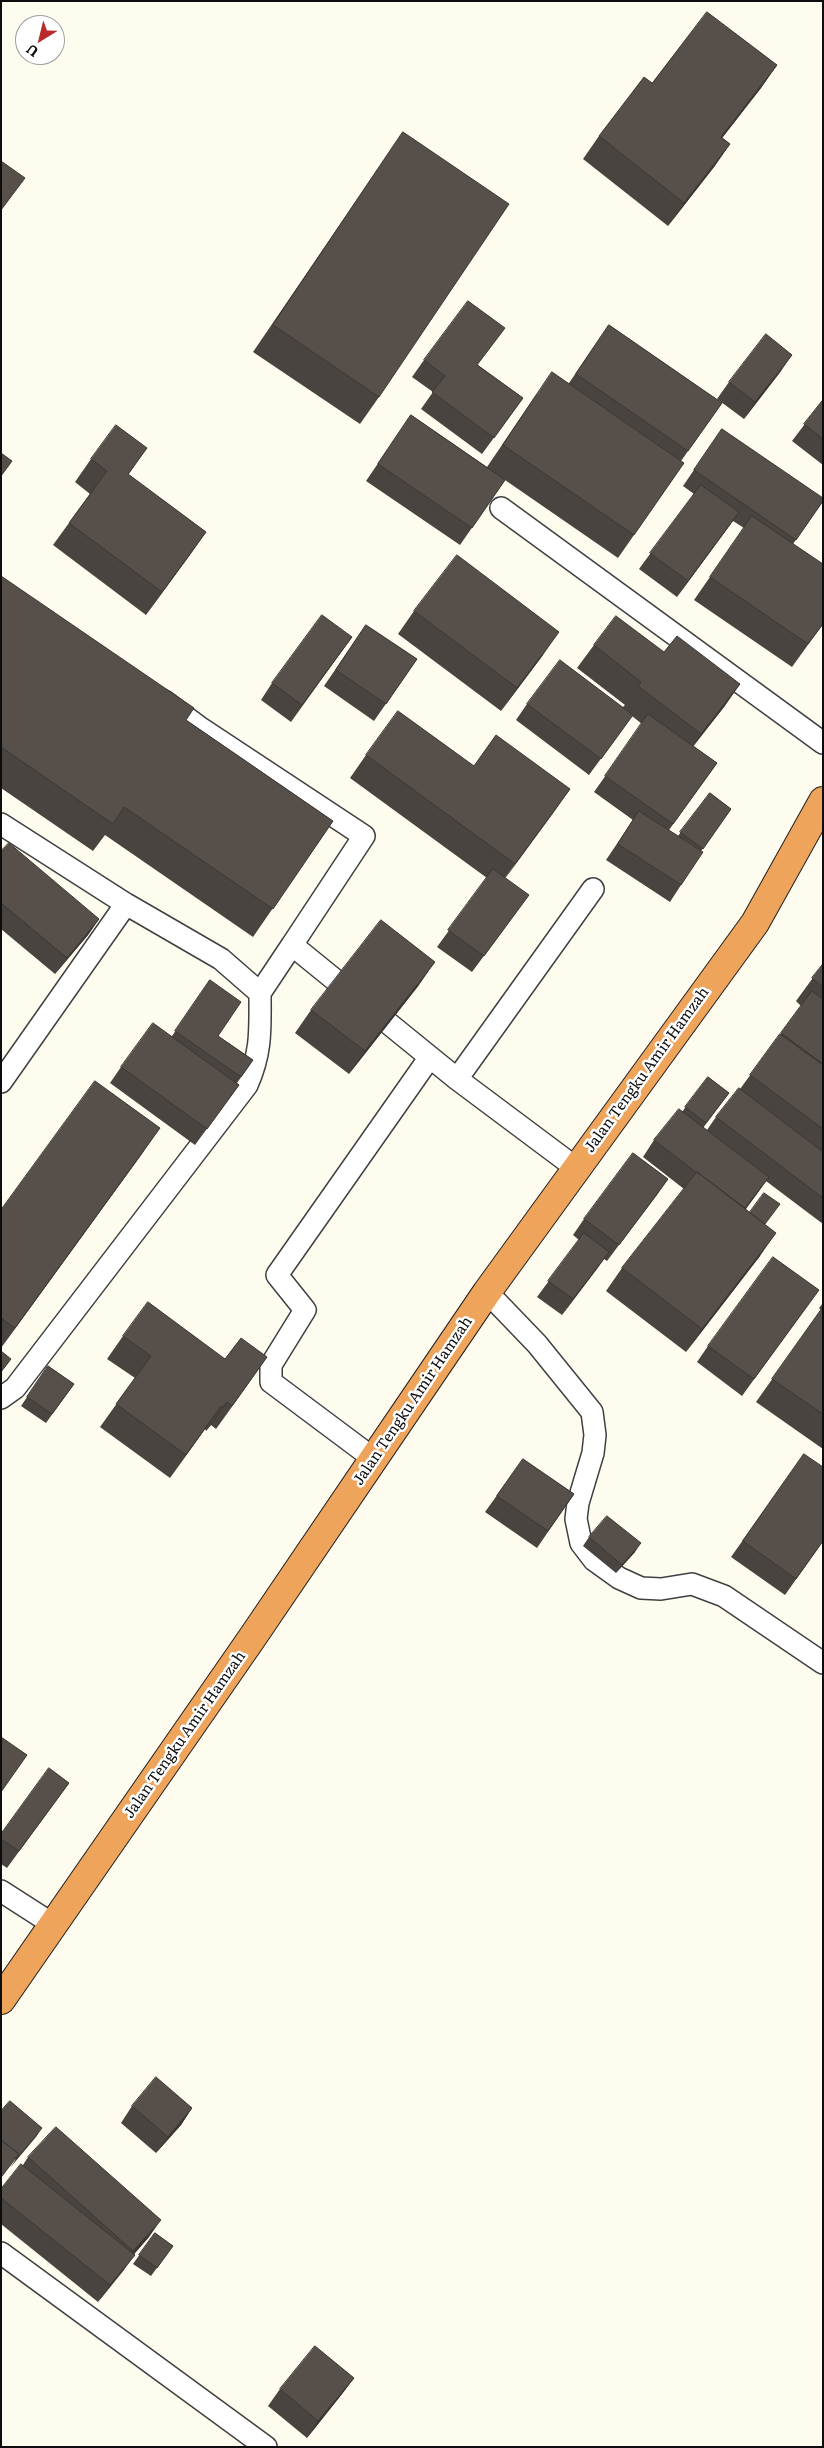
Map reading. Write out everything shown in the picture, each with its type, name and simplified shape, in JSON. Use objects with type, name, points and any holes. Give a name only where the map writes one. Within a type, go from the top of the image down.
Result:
[{"type":"highway","name":"Jalan Tengku Amir Hamzah","points":[[1,2000],[487,1292],[755,923],[823,801]]},
{"type":"lane","points":[[502,508],[823,744]]},
{"type":"lane","points":[[1,1398],[15,1388],[247,1084],[257,1062],[260,1038],[260,994],[364,836],[199,727],[152,692]]},
{"type":"lane","points":[[1,824],[126,904],[221,959],[260,994]]},
{"type":"lane","points":[[457,1078],[593,888]]},
{"type":"lane","points":[[1,1082],[126,904]]},
{"type":"lane","points":[[292,945],[430,1057],[576,1168]]},
{"type":"lane","points":[[374,1459],[271,1382],[271,1365],[305,1310],[277,1275],[430,1057]]},
{"type":"lane","points":[[487,1292],[537,1344],[592,1412],[595,1435],[593,1453],[578,1503],[576,1519],[581,1543],[594,1560],[619,1578],[641,1588],[661,1589],[692,1584],[724,1596],[823,1663]]},
{"type":"lane","points":[[1,1891],[54,1925]]},
{"type":"lane","points":[[1,2253],[266,2447]]},
{"type":"building","points":[[707,12],[777,65],[721,137],[730,144],[684,203],[599,136],[644,77],[652,83]]},
{"type":"building","points":[[403,132],[509,204],[379,397],[273,325]]},
{"type":"building","points":[[1,161],[25,178],[1,210]]},
{"type":"building","points":[[468,301],[505,328],[477,365],[523,398],[494,438],[432,392],[445,376],[424,360]]},
{"type":"building","points":[[609,325],[722,403],[688,451],[576,374]]},
{"type":"building","points":[[766,334],[792,355],[755,402],[729,382]]},
{"type":"building","points":[[552,372],[684,463],[634,535],[503,445]]},
{"type":"building","points":[[823,400],[823,439],[804,424]]},
{"type":"building","points":[[411,415],[505,480],[472,528],[378,464]]},
{"type":"building","points":[[116,425],[147,448],[128,474],[206,532],[162,592],[69,523],[107,471],[91,459]]},
{"type":"building","points":[[722,429],[823,498],[823,501],[796,540],[694,470]]},
{"type":"building","points":[[1,453],[12,461],[1,476]]},
{"type":"building","points":[[701,485],[739,512],[688,581],[650,553]]},
{"type":"building","points":[[752,516],[823,564],[823,624],[808,644],[710,577]]},
{"type":"building","points":[[457,555],[559,632],[517,688],[414,611]]},
{"type":"building","points":[[1,576],[194,708],[186,720],[333,821],[273,909],[124,807],[113,824],[1,747]]},
{"type":"building","points":[[322,615],[352,637],[302,705],[272,683]]},
{"type":"building","points":[[616,616],[664,652],[677,636],[740,684],[701,734],[638,686],[641,682],[594,645]]},
{"type":"building","points":[[366,625],[417,659],[386,704],[336,670]]},
{"type":"building","points":[[560,660],[633,715],[601,759],[527,704]]},
{"type":"building","points":[[398,711],[474,766],[496,735],[570,789],[515,864],[366,755]]},
{"type":"building","points":[[648,714],[717,763],[673,824],[605,776]]},
{"type":"building","points":[[710,793],[731,809],[703,849],[680,832]]},
{"type":"building","points":[[639,811],[703,852],[681,885],[618,844]]},
{"type":"building","points":[[9,843],[99,919],[67,958],[1,903],[1,851]]},
{"type":"building","points":[[493,869],[529,895],[484,956],[448,930]]},
{"type":"building","points":[[381,920],[435,962],[365,1051],[311,1010]]},
{"type":"building","points":[[823,964],[823,987],[812,978]]},
{"type":"building","points":[[210,980],[241,1002],[218,1036],[253,1060],[241,1077],[175,1031]]},
{"type":"building","points":[[812,991],[823,999],[823,1064],[781,1033]]},
{"type":"building","points":[[153,1023],[239,1085],[207,1129],[121,1067]]},
{"type":"building","points":[[780,1034],[823,1065],[823,1129],[750,1075]]},
{"type":"building","points":[[708,1077],[729,1093],[706,1123],[685,1107]]},
{"type":"building","points":[[95,1081],[160,1128],[15,1328],[1,1318],[1,1210]]},
{"type":"building","points":[[739,1088],[823,1152],[823,1198],[716,1117]]},
{"type":"building","points":[[679,1109],[769,1177],[745,1208],[654,1140]]},
{"type":"building","points":[[633,1153],[668,1179],[619,1245],[584,1219]]},
{"type":"building","points":[[697,1172],[776,1233],[702,1329],[622,1268]]},
{"type":"building","points":[[764,1193],[780,1204],[765,1224],[750,1212]]},
{"type":"building","points":[[584,1233],[609,1252],[573,1299],[548,1281]]},
{"type":"building","points":[[773,1257],[819,1290],[754,1379],[708,1346]]},
{"type":"building","points":[[148,1302],[225,1359],[241,1338],[267,1357],[232,1406],[227,1402],[222,1408],[221,1406],[186,1455],[116,1404],[151,1356],[123,1336]]},
{"type":"building","points":[[823,1307],[823,1414],[772,1379]]},
{"type":"building","points":[[1,1351],[11,1359],[1,1372]]},
{"type":"building","points":[[48,1366],[74,1384],[52,1414],[27,1397]]},
{"type":"building","points":[[804,1454],[823,1467],[823,1541],[796,1579],[743,1541]]},
{"type":"building","points":[[523,1459],[574,1494],[548,1531],[497,1496]]},
{"type":"building","points":[[607,1516],[641,1543],[622,1565],[589,1537]]},
{"type":"building","points":[[1,1737],[27,1755],[1,1792]]},
{"type":"building","points":[[49,1768],[69,1783],[19,1851],[1,1839],[1,1834]]},
{"type":"building","points":[[156,2077],[192,2108],[168,2137],[132,2106]]},
{"type":"building","points":[[10,2101],[42,2128],[16,2159],[19,2154],[1,2140],[1,2111]]},
{"type":"building","points":[[56,2127],[161,2220],[133,2251],[28,2157]]},
{"type":"building","points":[[1,2140],[19,2154],[1,2177]]},
{"type":"building","points":[[21,2164],[135,2255],[110,2285],[1,2198],[1,2189]]},
{"type":"building","points":[[155,2233],[173,2246],[157,2268],[139,2255]]},
{"type":"building","points":[[315,2346],[354,2378],[318,2421],[280,2389]]}]
